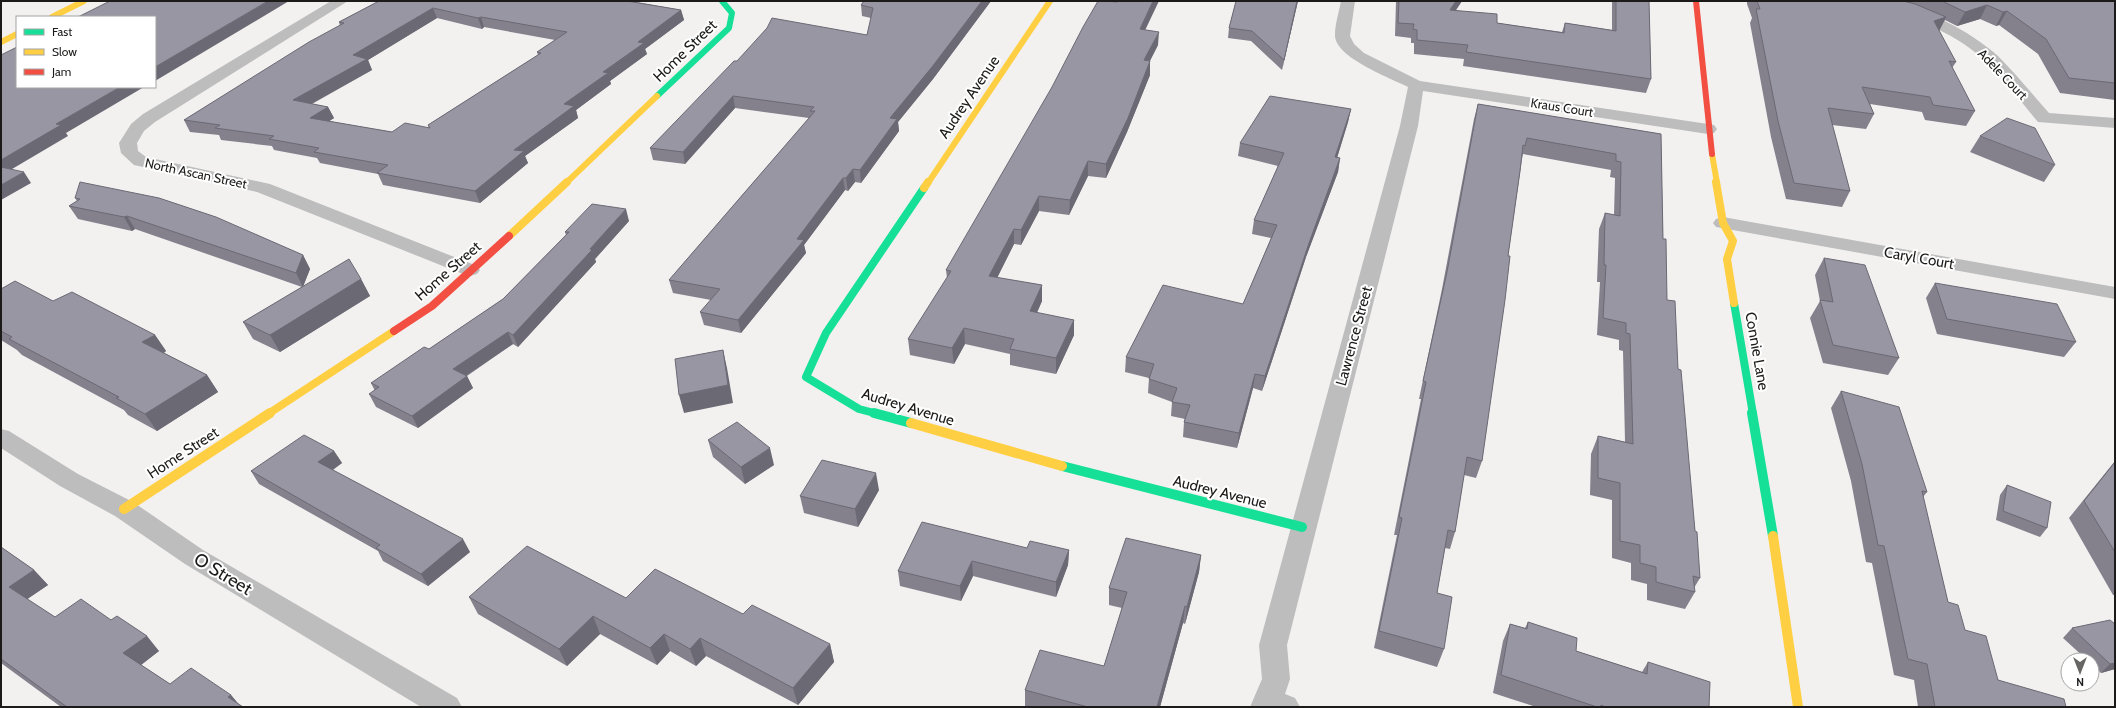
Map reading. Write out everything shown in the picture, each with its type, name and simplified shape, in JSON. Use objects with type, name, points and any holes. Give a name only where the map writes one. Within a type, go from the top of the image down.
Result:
[{"type":"street","points":[[54,16],[84,1]]},
{"type":"street","name":"North Ascan Street","points":[[341,1],[149,118],[137,128],[128,143],[130,153],[140,161],[263,188],[470,270]]},
{"type":"street","name":"Home Street","points":[[124,508],[432,306],[470,270],[532,216],[729,28],[733,19],[732,9],[722,1]]},
{"type":"street","name":"Audrey Avenue","points":[[1050,1],[826,333],[806,377],[859,409],[1074,469],[1302,527]]},
{"type":"street","points":[[1348,1],[1342,36],[1347,46],[1358,56],[1416,85]]},
{"type":"street","name":"Connie Lane","points":[[1696,1],[1707,94],[1708,130],[1723,223],[1733,241],[1727,259],[1770,513],[1798,707]]},
{"type":"street","name":"Adele Court","points":[[1869,1],[1915,14],[1956,33],[1973,44],[1987,56],[2044,118],[2115,123]]},
{"type":"street","points":[[1,42],[16,34]]},
{"type":"street","name":"Lawrence Street","points":[[1272,705],[1276,679],[1273,645],[1302,527],[1323,456],[1403,149],[1416,85]]},
{"type":"street","name":"Kraus Court","points":[[1416,85],[1708,130]]},
{"type":"street","name":"Caryl Court","points":[[1723,223],[2115,293]]},
{"type":"street","name":"O Street","points":[[1,437],[69,480],[124,508],[194,557],[447,707]]},
{"type":"building","points":[[110,1],[268,1],[156,66],[156,16],[80,16]]},
{"type":"building","points":[[379,1],[627,1],[681,10],[638,42],[644,43],[603,72],[608,73],[564,104],[574,106],[514,150],[524,151],[475,191],[377,173],[388,165],[314,152],[319,148],[269,139],[274,136],[215,128],[220,125],[184,120],[309,42],[344,23],[339,22]],"holes":[[[433,8],[478,18],[481,17],[567,32],[537,52],[541,53],[428,125],[430,128],[405,123],[392,132],[310,118],[328,107],[293,100],[367,59],[353,55]]]},
{"type":"building","points":[[864,1],[982,1],[932,67],[890,118],[897,119],[860,170],[853,169],[846,178],[843,178],[797,239],[804,240],[738,320],[700,312],[720,289],[669,280],[815,111],[810,111],[814,107],[733,96],[683,152],[650,148],[734,61],[737,61],[767,28],[772,18],[867,35],[873,8],[861,5]]},
{"type":"building","points":[[1098,1],[1153,1],[1140,29],[1159,32],[1144,60],[1150,61],[1128,118],[1106,164],[1088,161],[1070,200],[1039,196],[1021,230],[1014,229],[989,276],[1042,285],[1030,311],[1074,320],[1056,358],[1010,349],[1014,339],[964,328],[952,348],[908,339],[951,271],[946,270],[1052,87]]},
{"type":"building","points":[[1236,1],[1297,1],[1284,60],[1252,31],[1229,28]]},
{"type":"building","points":[[1399,1],[1456,1],[1450,10],[1497,14],[1497,23],[1564,33],[1565,23],[1616,31],[1616,1],[1649,1],[1651,79],[1466,52],[1468,45],[1417,40],[1417,30],[1413,29],[1414,24],[1398,23]]},
{"type":"building","points":[[1757,1],[1903,1],[1915,4],[1946,17],[1934,21],[1956,62],[1949,61],[1975,111],[1933,105],[1930,97],[1862,87],[1874,114],[1828,108],[1850,191],[1794,183],[1778,121],[1756,9],[1760,9]]},
{"type":"building","points":[[1942,1],[2115,1],[2115,83],[2069,78],[2046,39],[2007,11],[2003,12],[1987,5],[1965,12]]},
{"type":"building","points":[[16,48],[16,88],[118,88],[56,124],[61,125],[1,160],[1,55]]},
{"type":"building","points":[[1270,96],[1351,109],[1335,157],[1340,158],[1309,243],[1265,376],[1255,374],[1239,433],[1184,422],[1190,405],[1172,402],[1177,388],[1149,379],[1154,364],[1126,357],[1163,285],[1243,304],[1277,225],[1254,220],[1284,153],[1240,143]]},
{"type":"building","points":[[1478,104],[1661,134],[1663,239],[1666,239],[1667,300],[1675,301],[1678,369],[1681,370],[1700,578],[1693,576],[1695,592],[1656,582],[1656,567],[1640,563],[1640,545],[1620,541],[1620,483],[1598,478],[1598,436],[1633,444],[1630,334],[1626,333],[1626,323],[1603,318],[1606,265],[1604,265],[1605,213],[1620,216],[1621,162],[1616,161],[1616,154],[1527,138],[1525,146],[1523,145],[1508,256],[1510,256],[1505,300],[1482,461],[1467,457],[1455,532],[1448,530],[1437,593],[1452,597],[1444,649],[1379,631],[1402,518],[1399,517],[1426,382],[1423,381],[1447,272]]},
{"type":"building","points":[[2007,118],[2035,128],[2055,165],[1980,136]]},
{"type":"building","points":[[1,167],[24,172],[1,185]]},
{"type":"building","points":[[80,182],[159,198],[216,217],[303,255],[296,273],[127,216],[124,217],[69,206],[80,199],[75,198]]},
{"type":"building","points":[[592,204],[626,209],[590,249],[592,250],[513,335],[508,332],[453,369],[467,376],[412,416],[369,394],[379,387],[371,383],[424,347],[429,349],[503,299],[569,232],[565,232]]},
{"type":"building","points":[[1824,258],[1865,265],[1899,358],[1833,345],[1820,300],[1833,302]]},
{"type":"building","points":[[349,259],[361,279],[270,335],[243,322]]},
{"type":"building","points":[[15,281],[53,301],[72,292],[155,335],[142,342],[207,375],[145,414],[116,398],[119,397],[9,339],[12,337],[1,331],[1,289]]},
{"type":"building","points":[[1935,283],[2057,304],[2076,342],[1947,319]]},
{"type":"building","points":[[723,350],[728,385],[679,395],[675,359]]},
{"type":"building","points":[[1841,391],[1899,407],[1927,492],[1922,491],[1948,602],[1958,605],[1965,630],[1986,636],[1998,680],[2064,699],[2066,707],[1935,707],[1927,664],[1908,659],[1884,546],[1878,545],[1862,464]]},
{"type":"building","points":[[737,422],[770,448],[741,467],[708,440]]},
{"type":"building","points":[[304,435],[334,451],[318,462],[463,539],[421,574],[376,548],[380,545],[251,471]]},
{"type":"building","points":[[822,460],[876,473],[855,509],[800,496]]},
{"type":"building","points":[[2115,462],[2115,552],[2084,501]]},
{"type":"building","points":[[2007,485],[2051,502],[2047,528],[2003,511]]},
{"type":"building","points":[[922,522],[1027,548],[1030,541],[1069,550],[1056,582],[972,561],[960,586],[898,571]]},
{"type":"building","points":[[1126,538],[1201,555],[1157,707],[1088,707],[1025,690],[1040,650],[1104,666],[1127,592],[1109,588]]},
{"type":"building","points":[[527,546],[626,598],[655,569],[743,614],[752,605],[830,644],[793,688],[700,638],[690,649],[664,634],[650,648],[593,616],[559,649],[469,597]]},
{"type":"building","points":[[1,547],[34,570],[9,587],[55,617],[81,599],[111,620],[117,616],[147,636],[123,653],[170,684],[191,668],[231,695],[228,697],[243,707],[67,707],[1,659]]},
{"type":"building","points":[[2110,620],[2115,624],[2115,663],[2110,664],[2100,655],[2100,652],[2097,652],[2072,628]]},
{"type":"building","points":[[1528,622],[1577,638],[1576,651],[1647,674],[1648,662],[1710,682],[1709,707],[1605,707],[1601,705],[1601,707],[1597,707],[1501,675],[1510,624],[1527,629]]},
{"type":"traffic: fast","points":[[657,96],[729,28],[732,13],[722,1]]},
{"type":"traffic: fast","points":[[911,423],[859,409],[806,377],[826,333],[924,188]]},
{"type":"traffic: fast","points":[[1734,303],[1773,536]]},
{"type":"traffic: fast","points":[[1062,466],[1302,527]]},
{"type":"traffic: slow","points":[[54,16],[84,1]]},
{"type":"traffic: slow","points":[[924,188],[1050,1]]},
{"type":"traffic: slow","points":[[1,42],[16,34]]},
{"type":"traffic: slow","points":[[509,236],[657,96]]},
{"type":"traffic: slow","points":[[1712,154],[1723,223],[1733,241],[1727,259],[1734,303]]},
{"type":"traffic: slow","points":[[124,509],[394,331]]},
{"type":"traffic: slow","points":[[911,423],[1062,466]]},
{"type":"traffic: slow","points":[[1773,536],[1798,707]]},
{"type":"traffic: jam","points":[[1696,1],[1712,154]]},
{"type":"traffic: jam","points":[[394,331],[432,306],[509,236]]}]
